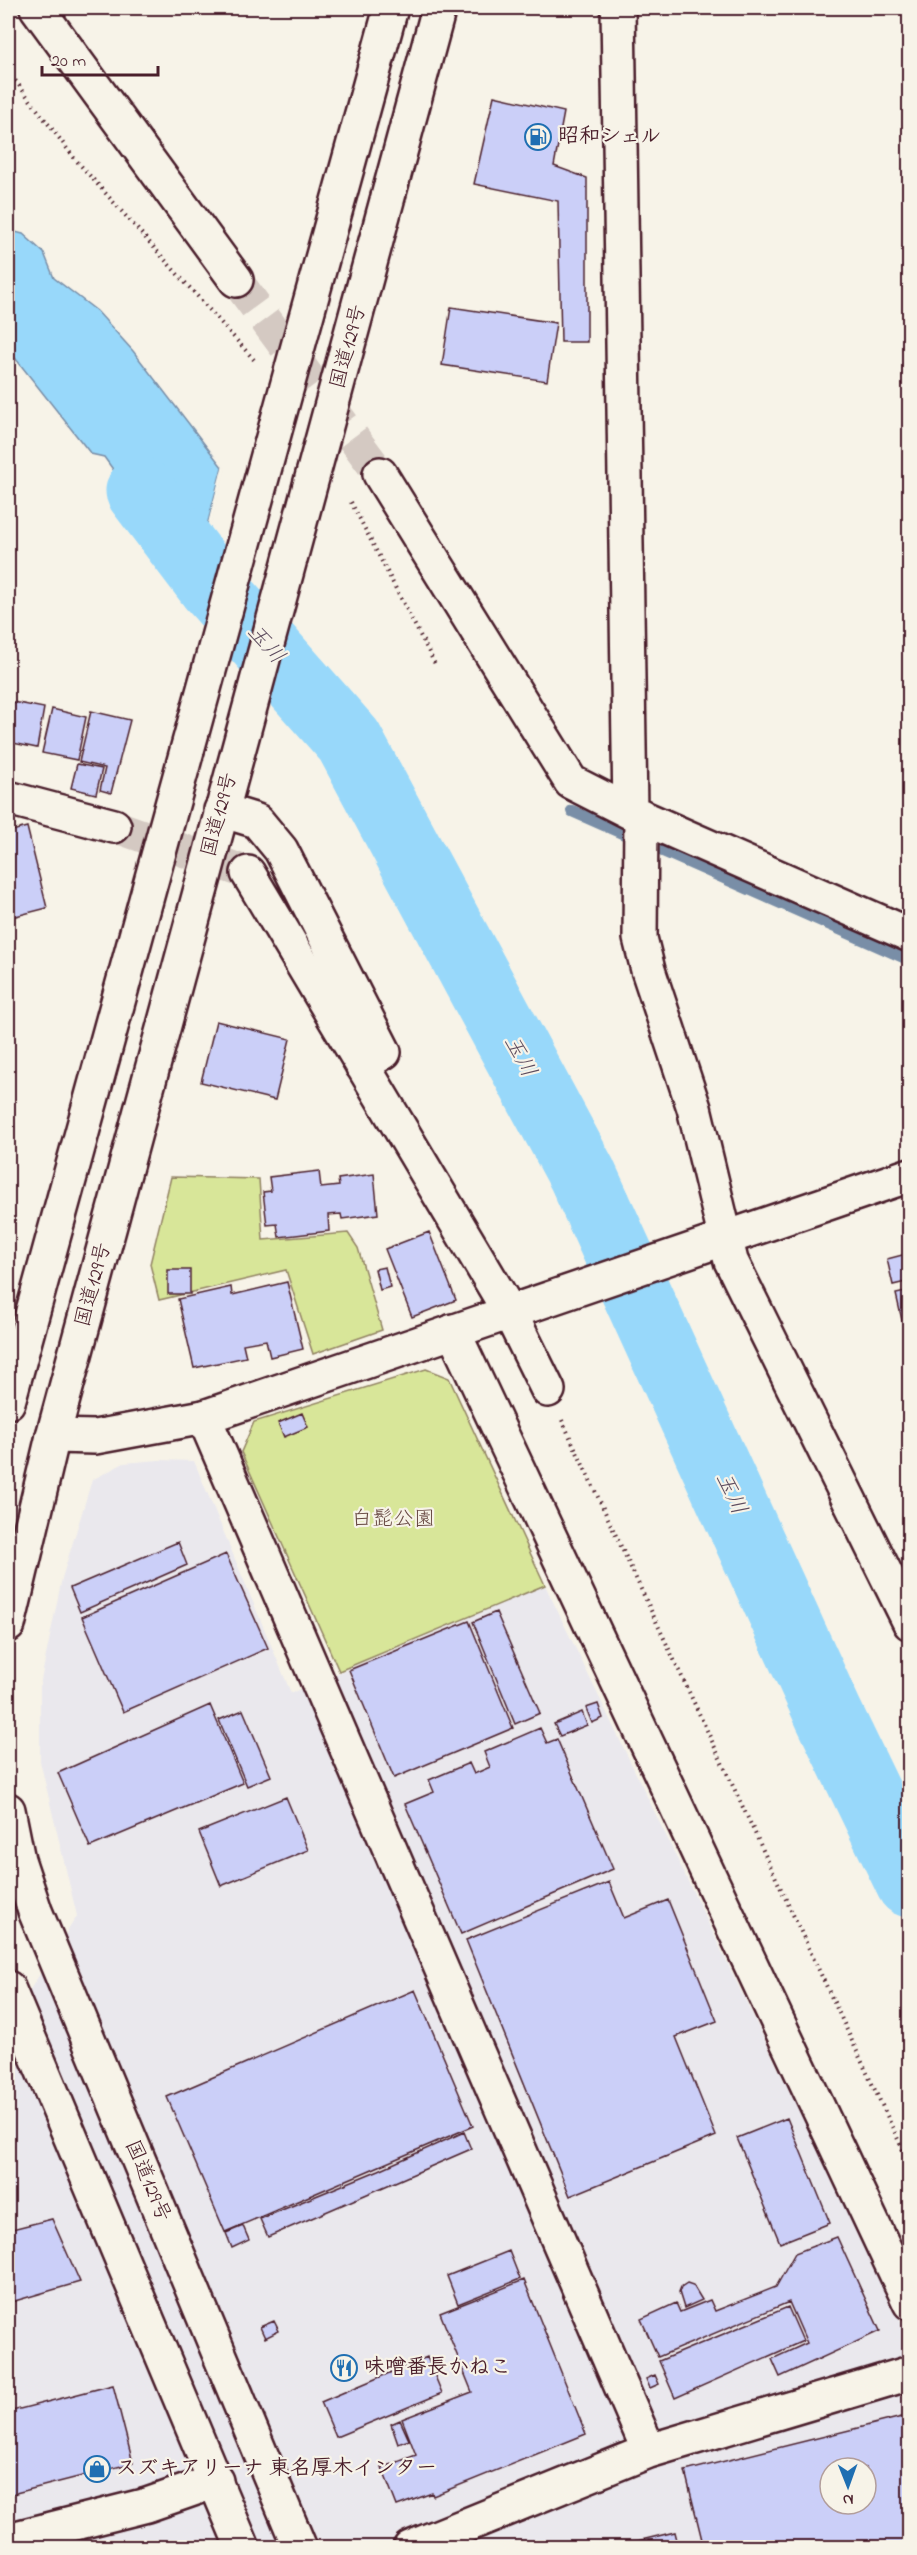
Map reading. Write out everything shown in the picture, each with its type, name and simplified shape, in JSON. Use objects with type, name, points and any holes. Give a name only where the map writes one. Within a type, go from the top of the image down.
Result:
[{"type":"main road","points":[[37,8],[236,280]]},
{"type":"main road","points":[[8,1402],[198,702],[391,8]]},
{"type":"main road","name":"国道129号","points":[[8,1625],[53,1436],[439,8]]},
{"type":"main road","points":[[618,8],[640,938],[648,970],[694,1108],[714,1241],[731,1261],[909,1623]]},
{"type":"main road","points":[[380,474],[571,782],[638,828],[909,935]]},
{"type":"main road","points":[[8,798],[114,826]]},
{"type":"main road","points":[[221,810],[257,821],[281,850],[384,1052],[362,1065]]},
{"type":"main road","points":[[248,873],[362,1065],[519,1308],[548,1390]]},
{"type":"main road","points":[[53,1436],[95,1437],[204,1417],[909,1175]]},
{"type":"main road","points":[[453,1330],[909,2303]]},
{"type":"main road","points":[[204,1417],[649,2451]]},
{"type":"main road","name":"国道129号","points":[[8,1810],[18,1860],[35,1911],[300,2547]]},
{"type":"main road","points":[[8,1988],[243,2547]]},
{"type":"main road","points":[[8,2033],[35,2052]]},
{"type":"main road","points":[[410,2547],[649,2451],[909,2373]]},
{"type":"main road","points":[[8,2540],[147,2505],[216,2481]]},
{"type":"path","points":[[8,70],[75,159],[257,363]]},
{"type":"path","points":[[346,493],[436,666]]},
{"type":"path","points":[[548,1390],[909,2165]]},
{"type":"shaded area","points":[[159,1460],[194,1461],[291,1693],[545,1585],[909,2339],[909,2547],[8,2547],[8,2024],[77,1916],[40,1761],[40,1685],[62,1578],[92,1480],[124,1463]]},
{"type":"green space","points":[[171,1177],[259,1179],[263,1240],[348,1233],[358,1248],[382,1330],[313,1354],[286,1270],[159,1300],[150,1264]]},
{"type":"green space","name":"白髭公園","points":[[426,1369],[449,1378],[545,1585],[339,1671],[241,1452],[254,1422]]},
{"type":"water","points":[[8,220],[11,231],[23,234],[44,253],[54,278],[97,311],[133,351],[222,467],[190,592],[178,568],[163,549],[149,524],[128,498],[117,475],[104,457],[91,454],[8,349]]},
{"type":"pier","points":[[223,464],[225,468],[193,592],[190,595]]},
{"type":"building","points":[[494,96],[564,112],[554,166],[587,178],[587,342],[561,342],[558,201],[474,184]]},
{"type":"building","points":[[451,307],[556,323],[547,381],[442,365]]},
{"type":"building","points":[[8,701],[44,708],[37,748],[8,742]]},
{"type":"building","points":[[52,709],[86,717],[77,760],[42,753]]},
{"type":"building","points":[[91,711],[130,720],[111,793],[100,790],[105,768],[79,762]]},
{"type":"building","points":[[77,764],[102,769],[96,794],[71,788]]},
{"type":"building","points":[[27,827],[47,908],[8,918],[8,832]]},
{"type":"building","points":[[216,1021],[290,1039],[275,1100],[201,1082]]},
{"type":"building","points":[[319,1171],[321,1188],[339,1186],[338,1179],[374,1174],[378,1214],[342,1219],[341,1214],[328,1215],[329,1231],[279,1237],[277,1224],[267,1225],[263,1192],[271,1191],[269,1177]]},
{"type":"building","points":[[429,1232],[456,1300],[412,1317],[385,1249]]},
{"type":"building","points":[[910,1253],[910,1281],[893,1285],[887,1259]]},
{"type":"building","points":[[385,1267],[390,1287],[380,1290],[375,1269]]},
{"type":"building","points":[[168,1270],[190,1270],[190,1294],[168,1294]]},
{"type":"building","points":[[287,1282],[303,1349],[270,1357],[266,1340],[243,1344],[246,1357],[194,1368],[178,1299],[231,1287],[232,1295]]},
{"type":"building","points":[[910,1291],[910,1342],[907,1342],[896,1294]]},
{"type":"building","points":[[302,1413],[308,1427],[284,1437],[278,1423]]},
{"type":"building","points":[[178,1542],[187,1565],[80,1612],[70,1588]]},
{"type":"building","points":[[226,1554],[268,1648],[123,1712],[82,1617]]},
{"type":"building","points":[[496,1612],[540,1713],[515,1724],[473,1622]]},
{"type":"building","points":[[469,1621],[513,1728],[394,1778],[349,1670]]},
{"type":"building","points":[[598,1704],[603,1718],[592,1723],[586,1708]]},
{"type":"building","points":[[210,1705],[243,1783],[90,1847],[58,1773]]},
{"type":"building","points":[[243,1710],[271,1776],[247,1786],[219,1720]]},
{"type":"building","points":[[582,1712],[587,1725],[560,1736],[554,1724]]},
{"type":"building","points":[[540,1728],[547,1743],[557,1739],[613,1869],[461,1934],[405,1804],[434,1792],[429,1780],[469,1763],[474,1774],[490,1767],[484,1752]]},
{"type":"building","points":[[286,1797],[308,1850],[221,1886],[199,1832]]},
{"type":"building","points":[[609,1882],[624,1918],[668,1900],[717,2021],[676,2037],[716,2136],[570,2196],[466,1940]]},
{"type":"building","points":[[415,1990],[473,2126],[225,2232],[167,2097]]},
{"type":"building","points":[[787,2118],[830,2223],[780,2243],[737,2138]]},
{"type":"building","points":[[8,2125],[13,2147],[8,2149]]},
{"type":"building","points":[[464,2132],[471,2149],[268,2237],[260,2219]]},
{"type":"building","points":[[52,2219],[80,2282],[8,2303],[8,2230]]},
{"type":"building","points":[[243,2226],[249,2240],[232,2248],[226,2233]]},
{"type":"building","points":[[837,2237],[880,2331],[780,2377],[772,2359],[807,2343],[789,2302],[658,2357],[641,2319],[676,2303],[680,2312],[710,2300],[715,2311],[776,2287],[795,2253]]},
{"type":"building","points":[[509,2251],[520,2279],[458,2304],[447,2276]]},
{"type":"building","points":[[524,2280],[586,2434],[433,2496],[432,2493],[397,2506],[382,2468],[416,2455],[402,2419],[472,2392],[440,2313]]},
{"type":"building","points":[[687,2283],[693,2285],[702,2300],[684,2308],[679,2292],[681,2287]]},
{"type":"building","points":[[788,2307],[803,2341],[675,2398],[659,2361]]},
{"type":"building","points":[[274,2321],[279,2331],[265,2338],[260,2327]]},
{"type":"building","points":[[427,2357],[442,2393],[336,2437],[321,2402]]},
{"type":"building","points":[[655,2375],[659,2384],[650,2388],[646,2379]]},
{"type":"building","points":[[113,2385],[133,2463],[8,2495],[8,2412]]},
{"type":"building","points":[[910,2415],[910,2548],[704,2548],[685,2471]]},
{"type":"building","points":[[400,2420],[409,2440],[398,2444],[391,2424]]},
{"type":"building","points":[[675,2532],[679,2548],[608,2548]]},
{"type":"building","points":[[559,2543],[560,2548],[540,2548]]},
{"type":"waterway","name":"玉川","points":[[140,491],[212,586],[349,741],[582,1174],[828,1713],[910,1883]]},
{"type":"waterway","points":[[572,811],[910,960]]},
{"type":"tunnel","points":[[236,280],[380,474]]},
{"type":"tunnel","points":[[114,826],[248,873]]},
{"type":"place","name":"昭和シェル","points":[[538,137]]},
{"type":"place","name":"味噌番長かねこ","points":[[344,2368]]},
{"type":"place","name":"スズキアリーナ 東名厚木インター","points":[[97,2469]]}]
